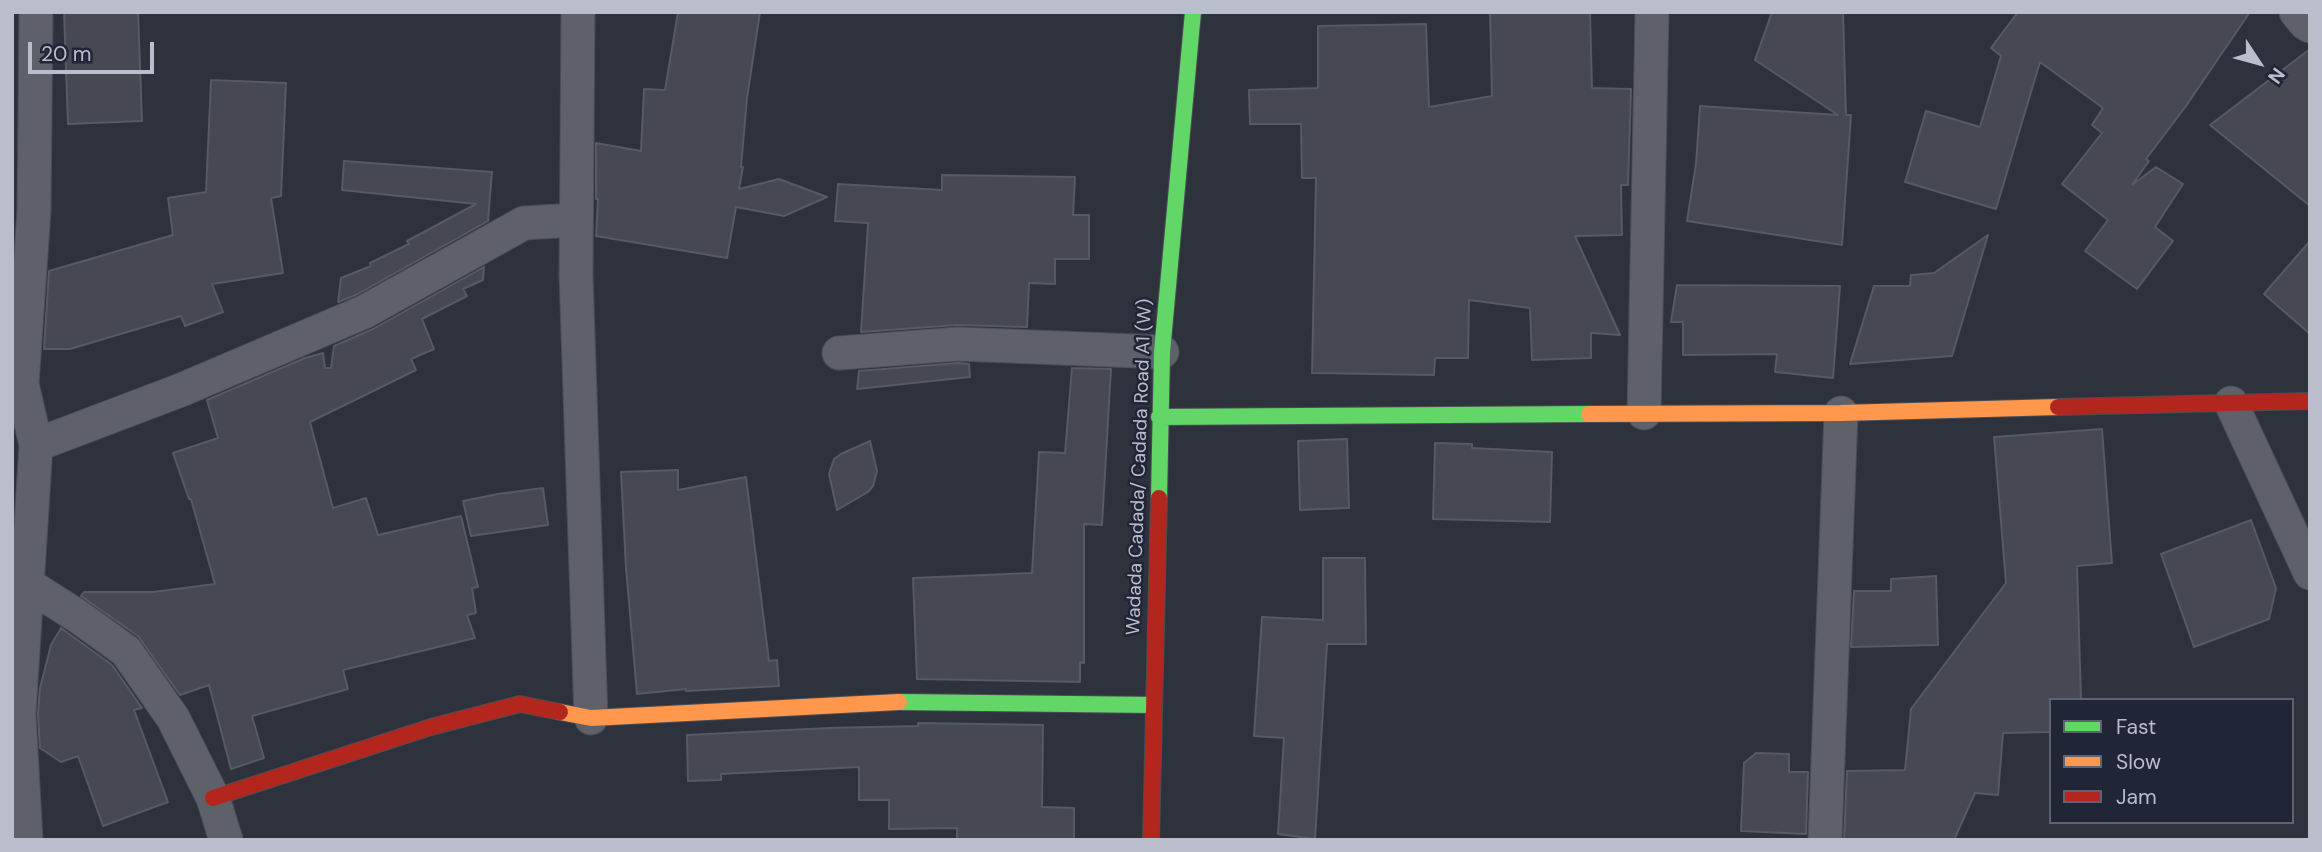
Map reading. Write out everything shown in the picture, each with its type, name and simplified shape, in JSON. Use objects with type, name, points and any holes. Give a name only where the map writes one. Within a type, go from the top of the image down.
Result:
[{"type":"street","points":[[26,840],[16,715],[36,445],[22,384],[34,211],[36,12]]},
{"type":"street","points":[[578,12],[575,220],[591,718]]},
{"type":"street","points":[[1644,413],[1652,12]]},
{"type":"street","points":[[2296,12],[2310,26]]},
{"type":"street","name":"Wadada Cadada/ Cadada Road A1 (W)","points":[[1151,840],[1159,417],[1189,13]]},
{"type":"street","points":[[36,445],[181,390],[363,312],[524,223],[575,220]]},
{"type":"street","points":[[839,353],[958,344],[1162,352]]},
{"type":"street","points":[[1159,417],[1841,412],[2310,401]]},
{"type":"street","points":[[2231,403],[2310,573]]},
{"type":"street","points":[[1825,840],[1841,412]]},
{"type":"street","points":[[27,584],[126,651],[173,718],[213,798],[226,840]]},
{"type":"street","points":[[213,798],[430,727],[520,704],[591,718],[923,701],[1154,705]]},
{"type":"building","points":[[64,12],[138,12],[142,121],[68,124]]},
{"type":"building","points":[[678,12],[760,12],[747,98],[739,189],[779,179],[827,197],[784,216],[736,207],[727,258],[596,236],[596,143],[641,151],[644,89],[665,90]]},
{"type":"building","points":[[1490,12],[1590,12],[1592,88],[1631,89],[1628,185],[1621,185],[1622,235],[1575,236],[1620,335],[1591,333],[1591,358],[1532,360],[1530,308],[1469,300],[1468,358],[1435,358],[1434,375],[1312,373],[1316,178],[1302,178],[1301,124],[1250,124],[1249,90],[1318,88],[1318,26],[1426,24],[1429,107],[1492,96]]},
{"type":"building","points":[[1772,12],[1843,12],[1846,115],[1851,115],[1842,245],[1687,221],[1696,164],[1700,106],[1838,115],[1755,60]]},
{"type":"building","points":[[2018,12],[2250,12],[2146,159],[2149,161],[2132,185],[2156,167],[2183,184],[2155,227],[2173,241],[2137,289],[2085,251],[2108,220],[2062,184],[2102,133],[2092,125],[2103,108],[2040,62],[1996,209],[1905,182],[1926,111],[1980,127],[2001,56],[1991,48]]},
{"type":"building","points":[[2310,49],[2310,206],[2210,125]]},
{"type":"building","points":[[211,80],[286,83],[281,196],[271,198],[283,273],[212,284],[223,312],[185,326],[181,316],[70,349],[44,349],[49,271],[173,235],[168,198],[206,192]]},
{"type":"building","points":[[344,161],[492,172],[488,221],[356,295],[338,302],[341,278],[371,266],[370,263],[409,244],[407,241],[476,204],[342,190]]},
{"type":"building","points":[[942,175],[1075,177],[1073,215],[1089,215],[1089,259],[1055,259],[1055,284],[1029,283],[1027,327],[957,325],[861,332],[868,223],[835,221],[838,184],[942,190]]},
{"type":"building","points":[[1988,235],[1952,356],[1850,364],[1874,286],[1910,286],[1911,275],[1934,273]]},
{"type":"building","points":[[2310,241],[2310,334],[2264,294]]},
{"type":"building","points":[[484,267],[483,280],[463,289],[467,296],[422,319],[434,349],[411,359],[416,370],[310,422],[333,508],[366,498],[378,535],[461,516],[478,587],[472,588],[476,613],[467,615],[475,638],[343,670],[348,689],[252,716],[264,758],[231,769],[209,685],[180,695],[138,636],[81,596],[84,592],[153,592],[215,584],[191,499],[173,453],[218,438],[207,400],[305,358],[323,353],[325,368],[331,368],[334,346],[373,329]]},
{"type":"building","points":[[1677,285],[1840,286],[1833,378],[1775,372],[1777,354],[1683,355],[1683,322],[1671,322]]},
{"type":"building","points":[[969,364],[970,377],[857,389],[859,371]]},
{"type":"building","points":[[1072,368],[1111,369],[1102,525],[1084,524],[1084,663],[1080,662],[1080,682],[917,679],[913,578],[1032,573],[1039,452],[1065,453]]},
{"type":"building","points":[[2102,429],[2112,563],[2077,566],[2081,698],[2049,698],[2049,732],[2003,733],[1998,795],[1975,793],[1954,840],[1844,840],[1847,771],[1905,770],[1911,709],[2006,583],[1994,437]]},
{"type":"building","points":[[1347,439],[1349,508],[1300,510],[1298,441]]},
{"type":"building","points":[[870,441],[877,471],[873,486],[868,492],[837,510],[829,474],[834,459]]},
{"type":"building","points":[[1435,443],[1472,444],[1472,448],[1552,452],[1550,522],[1433,519]]},
{"type":"building","points":[[678,470],[678,490],[746,477],[769,661],[777,660],[779,686],[686,689],[637,694],[621,472]]},
{"type":"building","points":[[543,488],[548,525],[471,536],[463,501]]},
{"type":"building","points":[[2251,520],[2276,588],[2269,619],[2194,647],[2161,554]]},
{"type":"building","points":[[1323,558],[1365,558],[1366,644],[1327,644],[1315,839],[1278,834],[1284,738],[1254,736],[1262,617],[1323,620]]},
{"type":"building","points":[[1936,576],[1938,645],[1851,647],[1854,591],[1891,591],[1891,579]]},
{"type":"building","points":[[61,628],[112,665],[142,708],[134,710],[168,802],[103,826],[78,756],[61,762],[40,748],[40,688],[51,645]]},
{"type":"building","points":[[918,723],[1043,725],[1042,807],[1074,808],[1074,840],[957,840],[957,828],[889,829],[889,800],[859,800],[859,767],[721,774],[721,780],[688,781],[687,735],[918,726]]},
{"type":"building","points":[[1756,753],[1789,754],[1789,772],[1808,772],[1806,834],[1741,831],[1744,763]]},
{"type":"traffic: fast","points":[[1159,498],[1162,352],[1193,12]]},
{"type":"traffic: fast","points":[[1159,417],[1589,414]]},
{"type":"traffic: fast","points":[[899,702],[1154,705]]},
{"type":"traffic: slow","points":[[1589,414],[1841,413],[2058,407]]},
{"type":"traffic: slow","points":[[560,712],[591,718],[899,702]]},
{"type":"traffic: jam","points":[[2058,407],[2310,401]]},
{"type":"traffic: jam","points":[[1151,840],[1159,498]]},
{"type":"traffic: jam","points":[[213,798],[431,727],[520,704],[560,712]]}]
